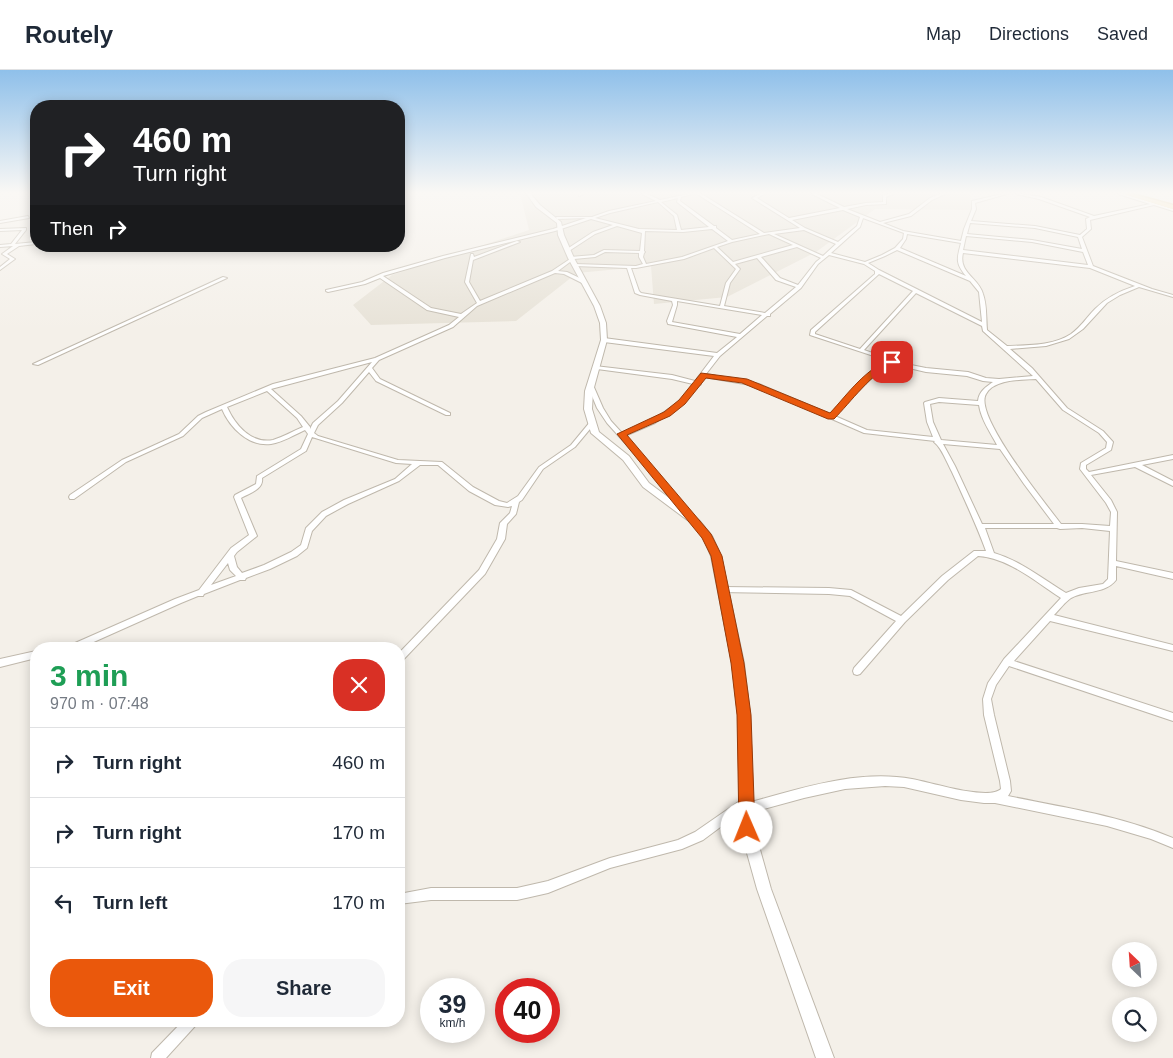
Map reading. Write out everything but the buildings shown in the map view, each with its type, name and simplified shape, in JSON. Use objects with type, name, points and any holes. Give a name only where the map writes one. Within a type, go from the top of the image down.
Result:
[{"type":"street","points":[[0,269],[4,268],[13,258],[4,254],[19,239]]},
{"type":"street","points":[[328,291],[358,285],[380,276],[517,239]]},
{"type":"street","points":[[471,259],[525,239]]},
{"type":"street","points":[[564,239],[571,258],[601,314],[604,340],[591,386],[588,408],[598,438],[626,458],[646,485],[686,514]]},
{"type":"street","points":[[72,497],[124,461],[177,437],[192,427],[203,415],[267,388],[377,359],[451,326],[468,309],[479,303],[554,272],[571,258],[588,239]]},
{"type":"street","points":[[644,239],[641,258],[645,265]]},
{"type":"street","points":[[571,258],[629,268],[683,258],[740,239]]},
{"type":"street","points":[[781,239],[823,257]]},
{"type":"street","points":[[828,239],[837,243]]},
{"type":"street","points":[[622,434],[667,414],[698,384],[718,355],[768,315],[799,287],[823,257],[842,239]]},
{"type":"street","points":[[865,263],[897,248],[903,239]]},
{"type":"street","points":[[964,239],[960,250],[960,263],[982,296],[985,330],[1007,348],[1065,409],[1101,432],[1110,442],[1109,449],[1086,460],[1083,464],[1087,474],[1109,502],[1114,512],[1114,563],[1113,577],[1110,584],[1079,591],[1066,597],[1007,662],[992,683],[987,699],[1006,790],[995,798]]},
{"type":"street","points":[[968,239],[1032,241],[1086,251]]},
{"type":"street","points":[[1081,239],[1091,267]]},
{"type":"street","points":[[0,249],[30,244]]},
{"type":"street","points":[[733,263],[795,246]]},
{"type":"street","points":[[715,247],[738,269],[728,283],[722,306]]},
{"type":"street","points":[[479,303],[466,282],[474,252],[481,248]]},
{"type":"street","points":[[897,248],[973,281]]},
{"type":"street","points":[[960,250],[1091,267],[1138,286],[1173,296]]},
{"type":"street","points":[[571,258],[592,256],[604,251],[643,252]]},
{"type":"street","points":[[828,253],[865,263],[877,271],[983,324]]},
{"type":"street","points":[[758,256],[778,279],[799,287]]},
{"type":"street","points":[[629,268],[638,293],[768,315]]},
{"type":"street","points":[[877,271],[877,274],[811,333],[818,338],[862,349],[899,363],[926,370],[968,374],[981,380],[1000,381],[1036,377]]},
{"type":"street","points":[[554,272],[565,273],[584,282]]},
{"type":"street","points":[[380,276],[429,310],[462,316]]},
{"type":"street","points":[[36,364],[225,278]]},
{"type":"street","points":[[1007,348],[1055,342],[1069,337],[1082,328],[1110,299],[1138,286]]},
{"type":"street","points":[[862,349],[916,290]]},
{"type":"street","points":[[674,299],[675,305],[668,321],[670,323],[742,336]]},
{"type":"street","points":[[604,340],[718,355]]},
{"type":"street","points":[[224,406],[234,425],[259,441],[276,440],[308,429],[377,359]]},
{"type":"street","points":[[363,362],[370,367],[378,380],[448,414]]},
{"type":"street","points":[[831,417],[884,365],[899,363]]},
{"type":"street","points":[[597,367],[672,377],[698,384]]},
{"type":"street","points":[[704,375],[744,381],[872,433],[1003,447]]},
{"type":"street","points":[[1000,381],[983,392],[982,403],[996,437],[1060,526]]},
{"type":"street","points":[[591,386],[609,422],[622,434],[686,514],[707,536],[718,562],[738,663],[744,715],[747,828],[764,889],[825,1058]]},
{"type":"street","points":[[267,388],[308,429],[326,441],[398,462],[440,463],[462,482],[490,501],[508,505],[516,502],[527,490],[541,468],[573,446],[592,423]]},
{"type":"street","points":[[982,403],[955,400],[928,401],[930,425],[936,441],[951,464],[981,526],[990,554]]},
{"type":"street","points":[[200,594],[237,547],[252,536],[237,497],[258,485],[260,482],[259,477],[304,450],[308,429]]},
{"type":"street","points":[[1087,474],[1173,457]]},
{"type":"street","points":[[86,642],[242,578],[301,549],[306,542],[309,530],[324,514],[346,502],[397,480],[418,463]]},
{"type":"street","points":[[1137,465],[1173,484]]},
{"type":"street","points":[[405,652],[482,572],[501,539],[504,523],[513,514],[516,502]]},
{"type":"street","points":[[981,526],[1060,526],[1114,529]]},
{"type":"street","points":[[856,671],[902,620],[945,578],[974,554],[990,554],[1066,597]]},
{"type":"street","points":[[230,556],[233,568],[242,578]]},
{"type":"street","points":[[1114,563],[1173,576]]},
{"type":"street","points":[[723,590],[851,593],[902,620]]},
{"type":"street","points":[[1048,617],[1173,648]]},
{"type":"street","points":[[0,663],[30,656]]},
{"type":"street","points":[[1007,662],[1173,717]]},
{"type":"street","points":[[405,898],[432,894],[517,894],[548,887],[610,864],[678,845],[699,836],[747,805],[817,789],[871,783],[900,782],[979,797],[995,798],[1051,811],[1086,814],[1173,843]]},
{"type":"street","points":[[157,1058],[186,1027]]},
{"type":"shaded area","points":[[501,239],[834,239],[816,252],[727,297],[654,304],[651,266],[577,273],[516,321],[371,325],[353,305],[392,275]]},
{"type":"route","points":[[747,828],[744,715],[738,663],[716,556],[707,536],[686,514],[676,499],[622,434],[654,422],[667,414],[682,402],[704,375],[723,377],[757,385],[831,417],[873,374],[884,365],[892,362]]}]
